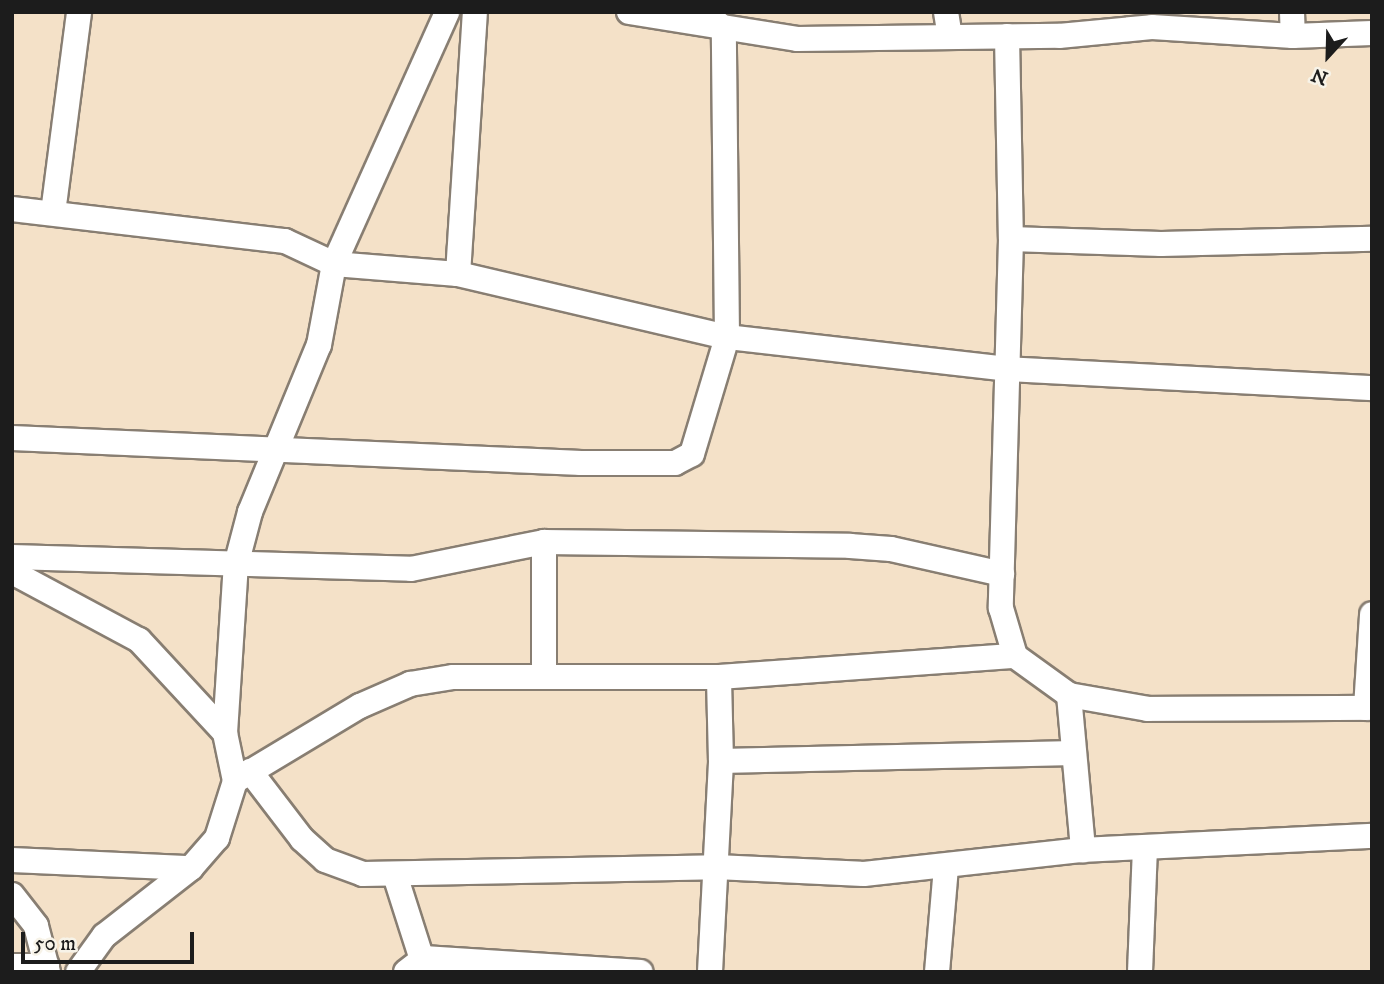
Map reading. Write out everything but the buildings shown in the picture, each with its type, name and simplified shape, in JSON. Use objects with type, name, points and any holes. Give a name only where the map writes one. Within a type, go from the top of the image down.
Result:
[{"type":"street","points":[[53,213],[79,12]]},
{"type":"street","points":[[225,733],[236,565],[275,446],[319,345],[334,264],[447,12]]},
{"type":"street","points":[[458,274],[475,12]]},
{"type":"street","points":[[629,12],[797,39],[1007,36],[1152,27],[1292,24],[1372,33]]},
{"type":"street","points":[[12,438],[675,463],[692,454],[701,440],[727,337],[724,29],[705,12]]},
{"type":"street","points":[[946,12],[950,37]]},
{"type":"street","points":[[1007,36],[1011,239],[1001,608],[1014,656]]},
{"type":"street","points":[[12,209],[285,241],[334,264],[458,274],[727,337],[1006,369],[1372,388]]},
{"type":"street","points":[[1011,239],[1372,239]]},
{"type":"street","points":[[12,557],[411,569],[544,542],[891,549],[1002,574]]},
{"type":"street","points":[[544,542],[544,677]]},
{"type":"street","points":[[12,572],[139,640],[225,733],[242,776],[325,860],[363,874],[716,867],[864,874],[1083,850],[1372,836]]},
{"type":"street","points":[[78,972],[131,910],[191,868],[228,817],[242,776],[410,684],[453,677],[719,677],[1014,656],[1069,695],[1148,709],[1369,708],[1372,614]]},
{"type":"street","points":[[710,972],[721,761],[719,677]]},
{"type":"street","points":[[1069,695],[1083,850]]},
{"type":"street","points":[[721,761],[1074,753]]},
{"type":"street","points":[[1140,972],[1145,847]]},
{"type":"street","points":[[12,860],[191,868]]},
{"type":"street","points":[[937,972],[946,866]]},
{"type":"street","points":[[395,875],[418,967],[641,972]]},
{"type":"street","points":[[12,895],[36,926],[47,969],[12,965]]}]
